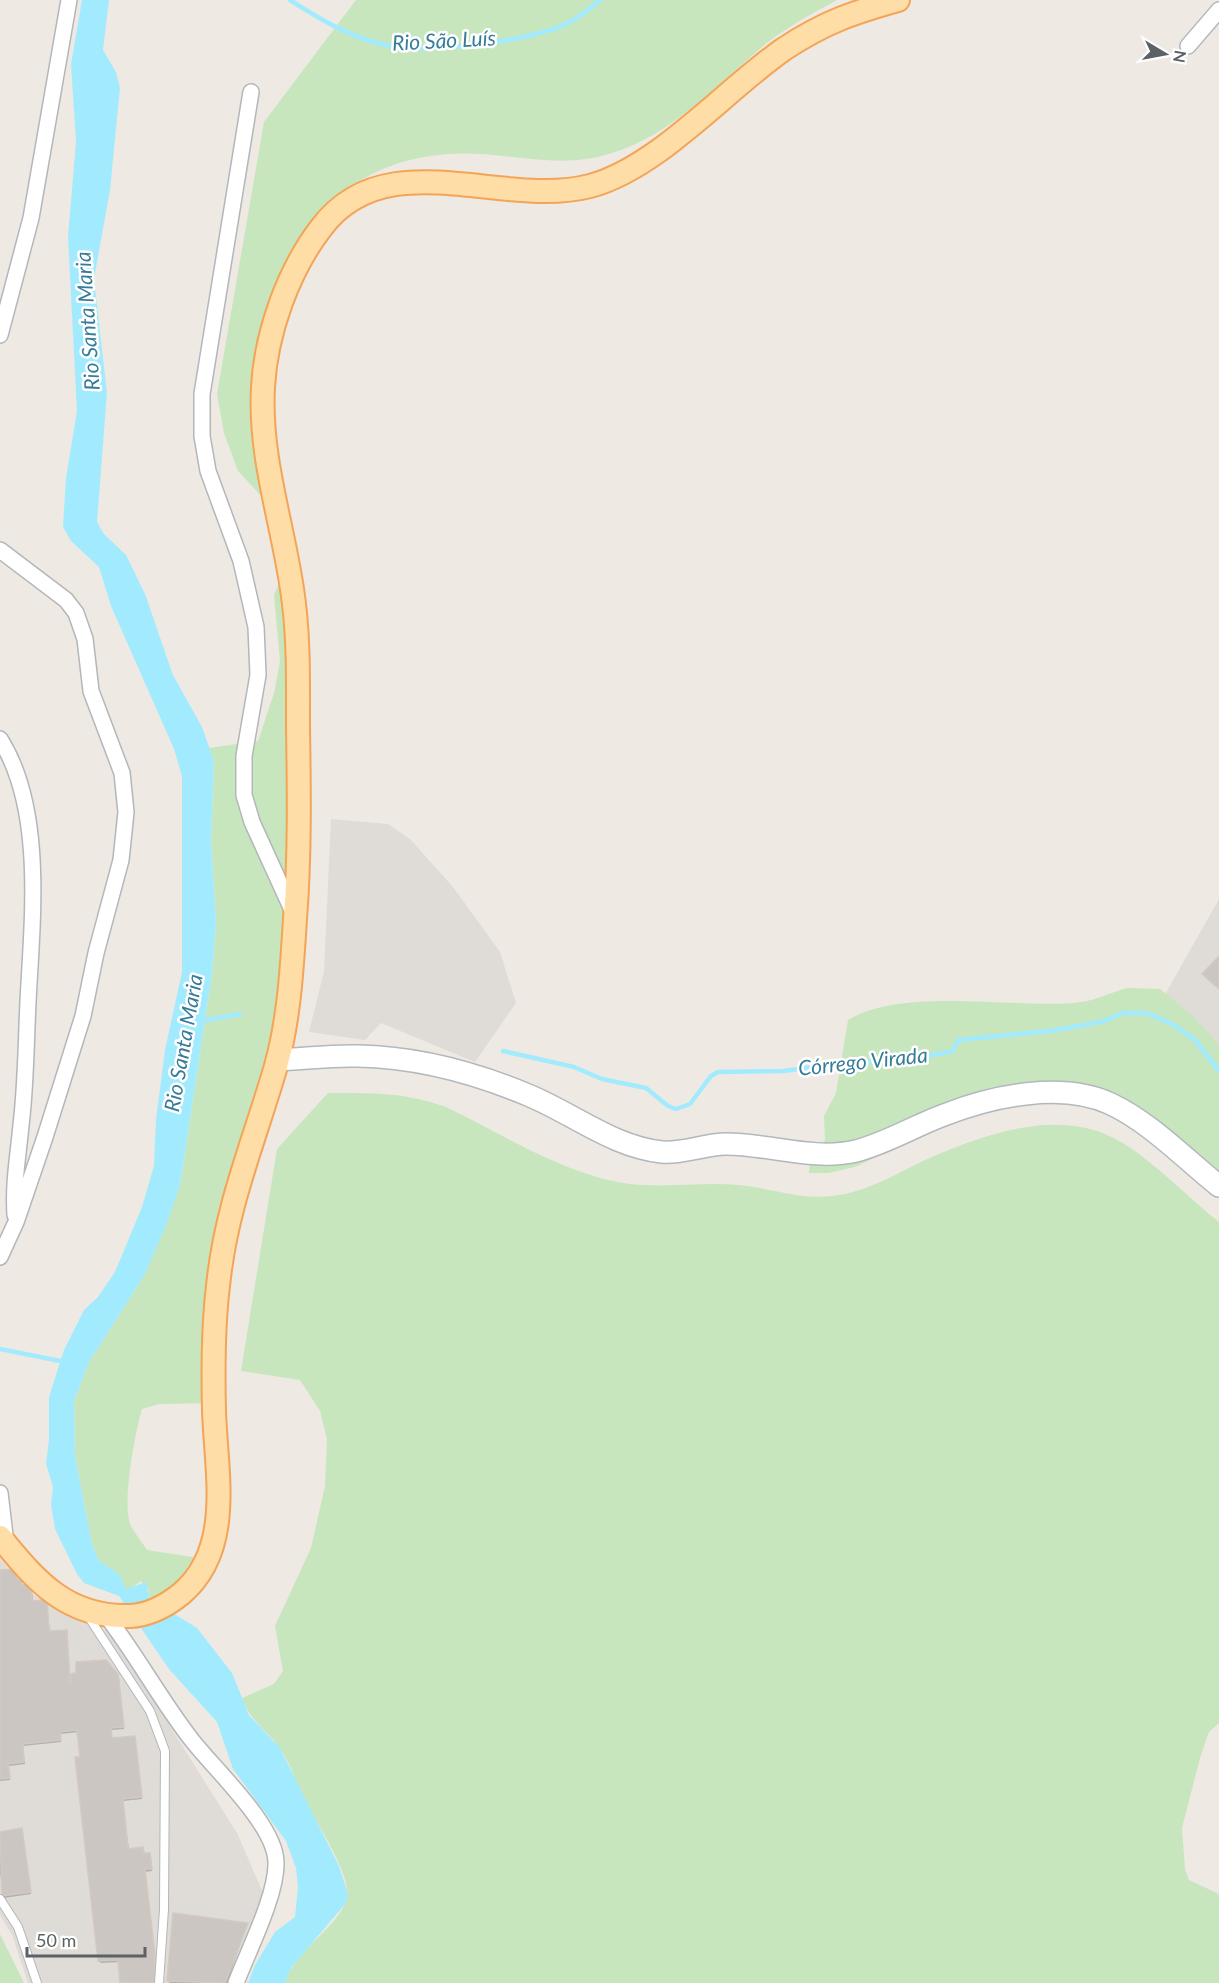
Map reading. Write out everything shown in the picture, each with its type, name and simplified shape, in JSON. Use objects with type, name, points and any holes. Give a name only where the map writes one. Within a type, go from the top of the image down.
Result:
[{"type":"main road","points":[[3,1540],[28,1572],[47,1589],[105,1613],[139,1615],[166,1606],[200,1576],[210,1554],[217,1523],[213,1356],[225,1231],[278,1060],[287,1004],[296,918],[299,797],[297,637],[292,589],[265,454],[263,380],[271,333],[307,248],[324,223],[341,206],[361,193],[382,186],[431,182],[550,191],[585,188],[620,176],[651,156],[781,52],[849,13],[898,0]]},
{"type":"street","points":[[0,335],[33,208],[69,0]]},
{"type":"street","points":[[1188,46],[1219,10]]},
{"type":"street","points":[[251,92],[202,394],[202,436],[208,471],[241,561],[256,627],[258,675],[244,756],[244,795],[252,822],[296,918]]},
{"type":"street","points":[[0,550],[66,600],[76,614],[85,639],[92,692],[122,773],[126,812],[121,860],[96,953],[83,1016],[16,1222],[0,1257]]},
{"type":"street","points":[[0,739],[14,762],[21,787],[32,880],[32,921],[21,1124],[13,1184],[16,1222]]},
{"type":"street","points":[[278,1060],[357,1056],[418,1061],[470,1072],[531,1096],[581,1124],[623,1141],[662,1152],[726,1144],[823,1154],[852,1152],[880,1144],[973,1104],[1048,1093],[1079,1095],[1110,1103],[1139,1120],[1219,1186]]},
{"type":"street","points":[[0,1493],[3,1540]]},
{"type":"street","points":[[105,1613],[133,1650],[191,1739],[247,1805],[263,1828],[277,1860],[269,1898],[236,1983]]},
{"type":"lane","points":[[105,1613],[150,1711],[165,1751],[164,1909],[159,1983]]},
{"type":"lane","points":[[0,1899],[18,1926],[37,1983]]},
{"type":"shaded area","points":[[331,819],[388,824],[410,839],[453,887],[500,952],[516,1003],[475,1062],[381,1023],[365,1040],[309,1032],[324,971]]},
{"type":"shaded area","points":[[1219,899],[1219,1165],[1115,1083]]},
{"type":"shaded area","points":[[0,1559],[30,1593],[87,1624],[110,1631],[237,1833],[263,1893],[229,1983],[28,1983],[12,1935],[0,1915]]},
{"type":"green space","points":[[356,0],[837,0],[792,25],[767,43],[675,120],[634,144],[612,153],[562,161],[481,154],[445,154],[408,160],[374,173],[344,193],[264,343],[286,533],[294,925],[229,1241],[222,1403],[159,1404],[142,1409],[136,1434],[128,1486],[128,1516],[131,1526],[147,1550],[205,1559],[157,1603],[150,1599],[148,1588],[141,1581],[130,1589],[126,1589],[115,1573],[99,1561],[92,1544],[75,1456],[74,1401],[89,1362],[144,1276],[180,1185],[212,974],[216,924],[211,839],[214,761],[209,748],[258,741],[274,693],[280,661],[274,595],[286,566],[264,499],[238,471],[224,433],[217,394],[264,122]]},
{"type":"green space","points":[[1127,988],[1160,989],[1192,1015],[1219,1045],[1219,1192],[1131,1120],[1068,1100],[1020,1105],[991,1111],[934,1130],[855,1167],[828,1173],[809,1173],[810,1160],[825,1140],[824,1116],[836,1093],[848,1020],[871,1010],[897,1004],[927,1001],[1074,1003]]},
{"type":"green space","points":[[328,1093],[388,1094],[430,1102],[446,1107],[535,1153],[606,1179],[644,1185],[751,1186],[821,1197],[859,1190],[956,1147],[1003,1132],[1051,1125],[1075,1126],[1099,1132],[1133,1150],[1219,1222],[1219,1723],[1209,1732],[1182,1828],[1185,1869],[1189,1880],[1219,1894],[1219,1983],[285,1983],[298,1959],[338,1915],[347,1894],[346,1885],[338,1861],[284,1755],[250,1714],[242,1698],[274,1684],[283,1671],[275,1626],[311,1548],[325,1486],[327,1439],[320,1411],[300,1380],[241,1371],[277,1149]]},
{"type":"green space","points":[[0,1934],[24,1983],[0,1983]]},
{"type":"water","name":"Rio Santa Maria","points":[[82,0],[109,0],[103,50],[116,72],[120,88],[110,190],[94,279],[107,393],[97,522],[104,534],[126,555],[145,594],[173,675],[202,727],[214,761],[211,839],[216,924],[212,974],[180,1185],[166,1226],[144,1276],[89,1362],[74,1401],[75,1456],[92,1544],[99,1561],[119,1574],[126,1589],[146,1582],[150,1599],[197,1628],[232,1673],[249,1715],[280,1748],[339,1866],[348,1894],[346,1903],[291,1968],[285,1983],[248,1983],[255,1965],[275,1932],[295,1917],[298,1887],[296,1868],[286,1841],[233,1769],[217,1722],[169,1669],[119,1596],[84,1583],[77,1574],[55,1529],[51,1505],[53,1487],[46,1464],[49,1440],[49,1397],[64,1350],[84,1310],[98,1297],[115,1272],[142,1207],[154,1166],[156,1119],[165,1050],[182,972],[182,776],[174,749],[111,606],[99,567],[71,541],[63,527],[66,478],[77,411],[68,237],[76,142],[71,64]]},
{"type":"building","points":[[1219,956],[1219,989],[1202,974]]},
{"type":"building","points":[[17,1569],[17,1579],[22,1579],[22,1585],[31,1584],[32,1601],[47,1600],[49,1631],[67,1630],[70,1685],[71,1674],[76,1673],[76,1662],[106,1660],[118,1674],[124,1727],[111,1728],[112,1738],[135,1736],[142,1797],[123,1799],[128,1849],[143,1847],[144,1853],[150,1853],[152,1869],[145,1869],[155,1955],[154,1983],[120,1983],[118,1960],[98,1961],[75,1757],[80,1757],[77,1730],[60,1732],[61,1740],[23,1744],[24,1762],[8,1764],[10,1778],[0,1779],[0,1570]]},
{"type":"building","points":[[22,1828],[31,1892],[2,1896],[0,1832]]},
{"type":"building","points":[[173,1913],[248,1923],[225,1983],[167,1981]]},
{"type":"waterway","name":"Rio São Luís","points":[[290,0],[347,32],[372,42],[402,48],[476,45],[528,36],[566,24],[600,0]]},
{"type":"waterway","name":"Córrego Virada","points":[[503,1051],[574,1067],[602,1079],[646,1088],[668,1106],[676,1109],[690,1104],[711,1076],[718,1072],[784,1071],[833,1064],[907,1060],[953,1051],[958,1040],[1050,1031],[1101,1022],[1123,1013],[1147,1013],[1174,1025],[1195,1040],[1219,1071]]},
{"type":"waterway","name":"Córrego Virada","points":[[202,1021],[240,1014]]},
{"type":"waterway","points":[[0,1349],[65,1362]]}]
